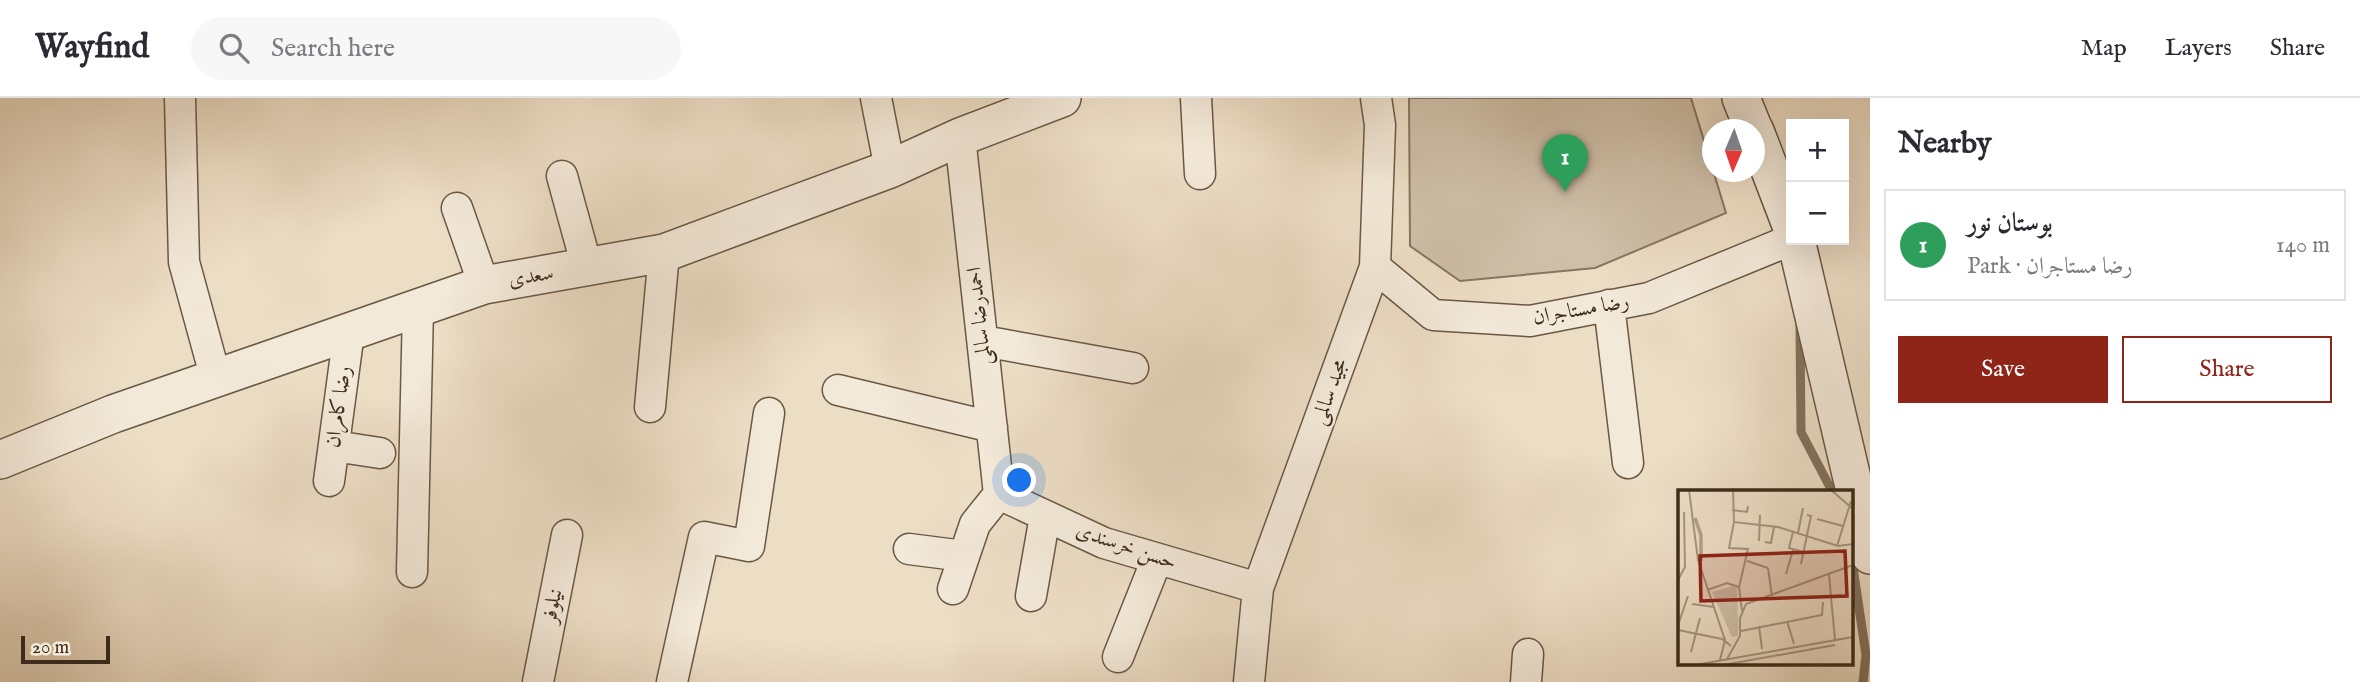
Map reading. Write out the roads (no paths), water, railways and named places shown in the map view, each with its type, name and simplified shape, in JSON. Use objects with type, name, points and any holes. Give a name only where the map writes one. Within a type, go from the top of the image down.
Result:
[{"type":"street","points":[[180,98],[184,262],[216,379]]},
{"type":"street","points":[[876,98],[890,169]]},
{"type":"street","name":"سعدی","points":[[0,460],[113,414],[484,285],[664,253],[890,169],[960,137],[1004,109],[1062,98]]},
{"type":"street","points":[[1196,98],[1200,174]]},
{"type":"street","name":"مجید سالمی","points":[[1249,682],[1258,588],[1376,267],[1380,125],[1376,98]]},
{"type":"street","points":[[1741,98],[1750,119]]},
{"type":"street","name":"احمدرضا سالمی","points":[[960,137],[999,494]]},
{"type":"street","points":[[1765,158],[1786,212]]},
{"type":"street","points":[[562,176],[587,267]]},
{"type":"street","points":[[457,208],[484,285]]},
{"type":"street","name":"رضا مستاجران","points":[[1376,267],[1433,315],[1530,321],[1650,298],[1786,241]]},
{"type":"street","points":[[1797,245],[1870,555]]},
{"type":"street","points":[[650,407],[664,253]]},
{"type":"street","points":[[1609,305],[1629,463]]},
{"type":"street","points":[[412,572],[418,308]]},
{"type":"street","name":"رضا کامران","points":[[329,481],[349,332]]},
{"type":"street","points":[[982,341],[1133,368]]},
{"type":"street","points":[[838,390],[992,427]]},
{"type":"street","points":[[672,682],[704,537],[749,546],[769,413]]},
{"type":"street","points":[[334,446],[380,453]]},
{"type":"street","points":[[953,589],[975,524],[999,494]]},
{"type":"street","name":"حسن خرسندی","points":[[999,494],[1104,543],[1258,588]]},
{"type":"street","points":[[1031,596],[1045,516]]},
{"type":"street","name":"نیلوفر","points":[[545,680],[567,535]]},
{"type":"street","points":[[909,549],[964,556]]},
{"type":"street","points":[[1118,657],[1157,559]]},
{"type":"waterway","points":[[1800,326],[1801,432],[1831,490]]},
{"type":"waterway","points":[[1853,567],[1866,655],[1863,682]]},
{"type":"place","name":"بوستان نور","points":[[1565,192]]}]
